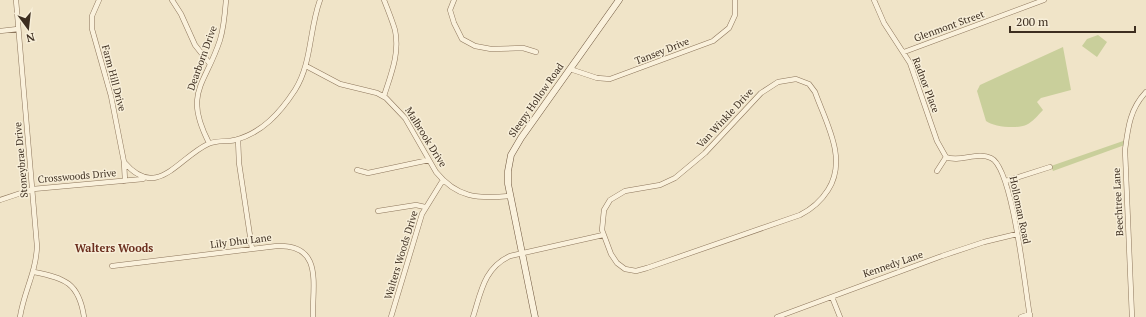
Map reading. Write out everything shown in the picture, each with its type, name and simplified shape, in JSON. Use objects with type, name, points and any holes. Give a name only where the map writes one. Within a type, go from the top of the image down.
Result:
[{"type":"main road","name":"Sleepy Hollow Road","points":[[535,317],[510,196],[508,171],[513,152],[521,138],[618,0]]},
{"type":"street","name":"Stoneybrae Drive","points":[[16,0],[37,246],[34,272],[20,317]]},
{"type":"street","name":"Farm Hill Drive","points":[[99,0],[92,16],[92,29],[110,96],[124,162]]},
{"type":"street","points":[[172,0],[181,14],[195,45],[210,64]]},
{"type":"street","name":"Dearborn Drive","points":[[209,144],[201,126],[196,108],[200,87],[220,40],[226,0]]},
{"type":"street","points":[[125,181],[149,179],[162,175],[174,169],[209,144],[238,139],[260,129],[277,114],[294,91],[306,66],[320,0]]},
{"type":"street","points":[[306,66],[340,84],[384,96],[393,69],[397,50],[395,30],[384,0]]},
{"type":"street","points":[[454,0],[450,10],[454,23],[462,39],[475,46],[491,49],[523,48],[536,52]]},
{"type":"street","name":"Tansey Drive","points":[[570,69],[596,78],[610,79],[709,43],[729,28],[734,15],[735,0]]},
{"type":"street","name":"Radnor Place","points":[[874,0],[884,23],[904,52],[914,73],[941,151],[946,157]]},
{"type":"street","name":"Glenmont Street","points":[[904,52],[1044,0]]},
{"type":"street","points":[[0,31],[18,29]]},
{"type":"street","name":"Van Winkle Drive","points":[[796,79],[805,81],[812,88],[834,146],[837,165],[830,185],[812,208],[800,215],[636,271],[625,269],[617,263],[603,235],[602,220],[604,210],[613,197],[625,191],[660,185],[675,178],[705,153],[766,88],[782,81],[796,79]]},
{"type":"street","name":"Beechtree Lane","points":[[1132,317],[1125,150],[1130,118],[1135,107],[1146,92]]},
{"type":"street","name":"Malbrook Drive","points":[[384,96],[405,118],[442,180],[455,189],[473,197],[486,198],[510,196]]},
{"type":"street","points":[[238,139],[239,163],[252,249]]},
{"type":"street","name":"Holloman Road","points":[[946,157],[982,156],[992,158],[1000,166],[1006,181],[1017,234],[1030,316]]},
{"type":"street","points":[[937,171],[946,157]]},
{"type":"street","points":[[357,170],[368,173],[429,160]]},
{"type":"street","name":"Crosswoods Drive","points":[[124,162],[135,174],[149,179]]},
{"type":"street","name":"Crosswoods Drive","points":[[0,200],[33,189],[125,181],[124,162]]},
{"type":"street","points":[[1006,181],[1050,167]]},
{"type":"street","name":"Walters Woods Drive","points":[[391,317],[425,208],[442,180]]},
{"type":"street","points":[[378,211],[411,206],[425,208]]},
{"type":"street","name":"Kennedy Lane","points":[[776,317],[858,286],[984,242],[1017,234]]},
{"type":"street","points":[[473,317],[484,282],[489,272],[505,259],[603,235]]},
{"type":"street","name":"Lily Dhu Lane","points":[[112,266],[252,249],[289,246],[295,247],[306,255],[312,263],[314,274],[313,317]]},
{"type":"street","points":[[34,272],[57,277],[72,286],[80,297],[84,317]]},
{"type":"street","points":[[832,297],[840,317]]},
{"type":"street","points":[[1021,317],[1030,316]]},
{"type":"green space","points":[[1098,35],[1107,42],[1097,57],[1082,46],[1087,39]]},
{"type":"green space","points":[[1063,47],[1071,90],[1041,98],[1037,102],[1043,110],[1029,124],[1017,127],[1005,127],[994,125],[986,121],[977,91],[980,85]]},
{"type":"green space","points":[[1126,140],[1127,144],[1053,171],[1051,166]]},
{"type":"district","name":"Walters Woods","points":[[114,248]]}]
